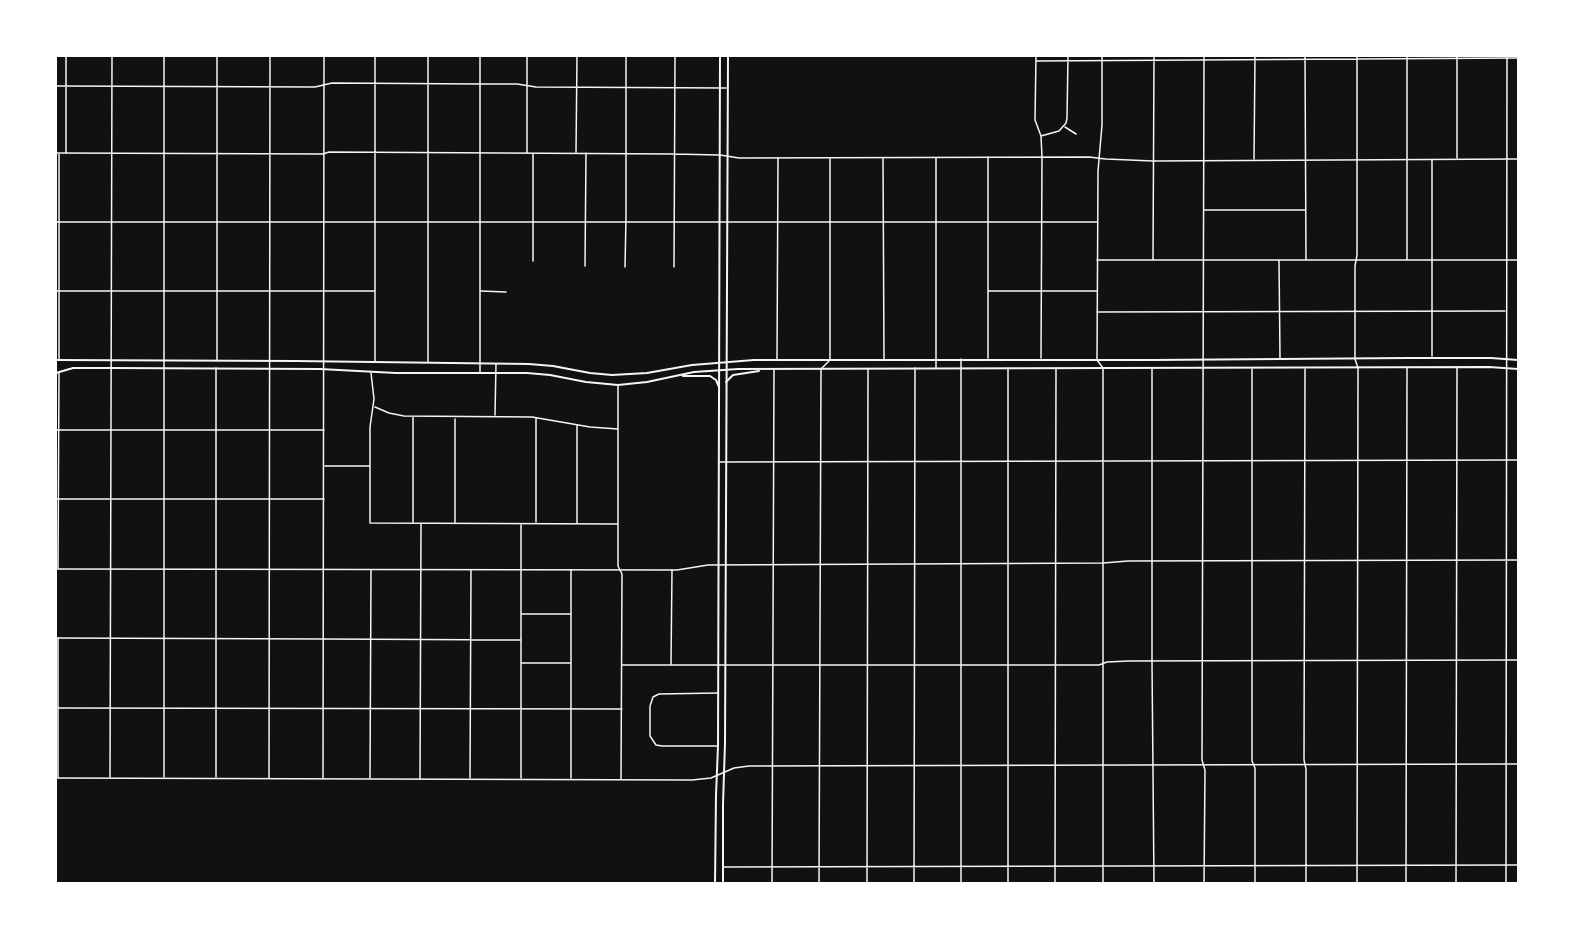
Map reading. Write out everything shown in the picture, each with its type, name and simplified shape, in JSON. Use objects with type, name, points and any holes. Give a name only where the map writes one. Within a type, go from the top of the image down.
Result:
[{"type":"main road","points":[[715,884],[718,775],[720,56]]},
{"type":"main road","points":[[723,884],[728,56]]},
{"type":"main road","points":[[57,360],[542,365],[619,375],[647,373],[692,365],[777,360],[1432,358],[1518,360]]},
{"type":"main road","points":[[57,372],[75,368],[216,368],[323,369],[371,374],[496,373],[539,374],[618,385],[645,383],[694,372],[767,369],[1056,370],[1457,367],[1518,369]]},
{"type":"main road","points":[[726,382],[733,375],[767,369]]},
{"type":"main road","points":[[674,376],[709,376],[716,380],[719,389]]},
{"type":"street","points":[[66,56],[66,153]]},
{"type":"street","points":[[110,778],[112,56]]},
{"type":"street","points":[[164,56],[164,778]]},
{"type":"street","points":[[217,56],[217,361]]},
{"type":"street","points":[[269,778],[270,56]]},
{"type":"street","points":[[323,779],[324,56]]},
{"type":"street","points":[[375,56],[375,363]]},
{"type":"street","points":[[428,56],[428,363]]},
{"type":"street","points":[[480,56],[480,373]]},
{"type":"street","points":[[527,56],[527,153]]},
{"type":"street","points":[[576,153],[577,56]]},
{"type":"street","points":[[625,267],[626,56]]},
{"type":"street","points":[[674,267],[675,56]]},
{"type":"street","points":[[1036,56],[1035,120],[1041,136],[1042,157],[1041,359]]},
{"type":"street","points":[[1041,136],[1059,131],[1065,126],[1068,56]]},
{"type":"street","points":[[1102,56],[1102,125],[1098,158],[1097,360],[1103,368],[1103,884]]},
{"type":"street","points":[[1153,260],[1154,56]]},
{"type":"street","points":[[1204,56],[1202,368],[1204,884]]},
{"type":"street","points":[[1254,160],[1255,56]]},
{"type":"street","points":[[1305,56],[1306,261]]},
{"type":"street","points":[[1357,56],[1355,359],[1358,368],[1357,884]]},
{"type":"street","points":[[1407,57],[1407,260]]},
{"type":"street","points":[[1457,57],[1457,159]]},
{"type":"street","points":[[1506,57],[1506,884]]},
{"type":"street","points":[[1036,61],[1518,58]]},
{"type":"street","points":[[56,86],[517,84],[536,87],[728,88]]},
{"type":"street","points":[[1065,126],[1076,134]]},
{"type":"street","points":[[57,360],[57,153],[626,153],[778,158],[1042,157],[1153,161],[1518,159]]},
{"type":"street","points":[[533,153],[533,261]]},
{"type":"street","points":[[585,266],[586,153]]},
{"type":"street","points":[[988,157],[988,359]]},
{"type":"street","points":[[777,360],[778,158]]},
{"type":"street","points":[[819,884],[821,369],[830,360],[830,158]]},
{"type":"street","points":[[883,158],[884,360]]},
{"type":"street","points":[[936,158],[936,369]]},
{"type":"street","points":[[1432,159],[1432,358]]},
{"type":"street","points":[[1203,210],[1306,210]]},
{"type":"street","points":[[57,222],[1097,222]]},
{"type":"street","points":[[1097,260],[1518,260]]},
{"type":"street","points":[[1280,261],[1280,359]]},
{"type":"street","points":[[57,291],[375,291]]},
{"type":"street","points":[[480,291],[506,292]]},
{"type":"street","points":[[988,291],[1097,291]]},
{"type":"street","points":[[1097,314],[1204,311],[1506,311]]},
{"type":"street","points":[[961,360],[961,884]]},
{"type":"street","points":[[495,416],[496,364]]},
{"type":"street","points":[[1406,884],[1407,367]]},
{"type":"street","points":[[1456,884],[1457,367]]},
{"type":"street","points":[[216,368],[216,778]]},
{"type":"street","points":[[914,884],[915,368]]},
{"type":"street","points":[[1252,368],[1252,761],[1255,768],[1255,884]]},
{"type":"street","points":[[1305,368],[1306,884]]},
{"type":"street","points":[[772,884],[774,369]]},
{"type":"street","points":[[867,884],[868,369]]},
{"type":"street","points":[[1152,369],[1154,884]]},
{"type":"street","points":[[1008,370],[1008,884]]},
{"type":"street","points":[[1055,884],[1056,370]]},
{"type":"street","points":[[57,372],[57,569],[683,570],[701,565],[719,564],[773,566],[1128,561],[1518,560]]},
{"type":"street","points":[[371,374],[374,407],[370,427],[370,523],[618,524]]},
{"type":"street","points":[[618,385],[618,566],[622,574],[621,779]]},
{"type":"street","points":[[374,407],[397,415],[413,417],[537,418],[618,429]]},
{"type":"street","points":[[413,417],[413,523]]},
{"type":"street","points":[[455,417],[455,523]]},
{"type":"street","points":[[536,523],[537,418]]},
{"type":"street","points":[[577,425],[577,524]]},
{"type":"street","points":[[57,430],[324,430]]},
{"type":"street","points":[[719,462],[1518,460]]},
{"type":"street","points":[[324,466],[370,466]]},
{"type":"street","points":[[57,500],[324,499]]},
{"type":"street","points":[[420,779],[421,523]]},
{"type":"street","points":[[521,523],[521,779]]},
{"type":"street","points":[[370,570],[370,779]]},
{"type":"street","points":[[470,779],[471,570]]},
{"type":"street","points":[[571,570],[572,779]]},
{"type":"street","points":[[671,665],[672,570]]},
{"type":"street","points":[[521,614],[571,614]]},
{"type":"street","points":[[521,640],[57,638],[57,778],[692,780],[705,779],[739,767],[773,766],[1518,764]]},
{"type":"street","points":[[622,665],[1009,665],[1202,661],[1518,660]]},
{"type":"street","points":[[521,663],[571,663]]},
{"type":"street","points":[[718,693],[656,694],[650,703],[650,736],[656,745],[718,746]]},
{"type":"street","points":[[57,708],[622,709]]},
{"type":"street","points":[[723,867],[1518,865]]},
{"type":"waterway","points":[[56,875],[56,884]]}]
